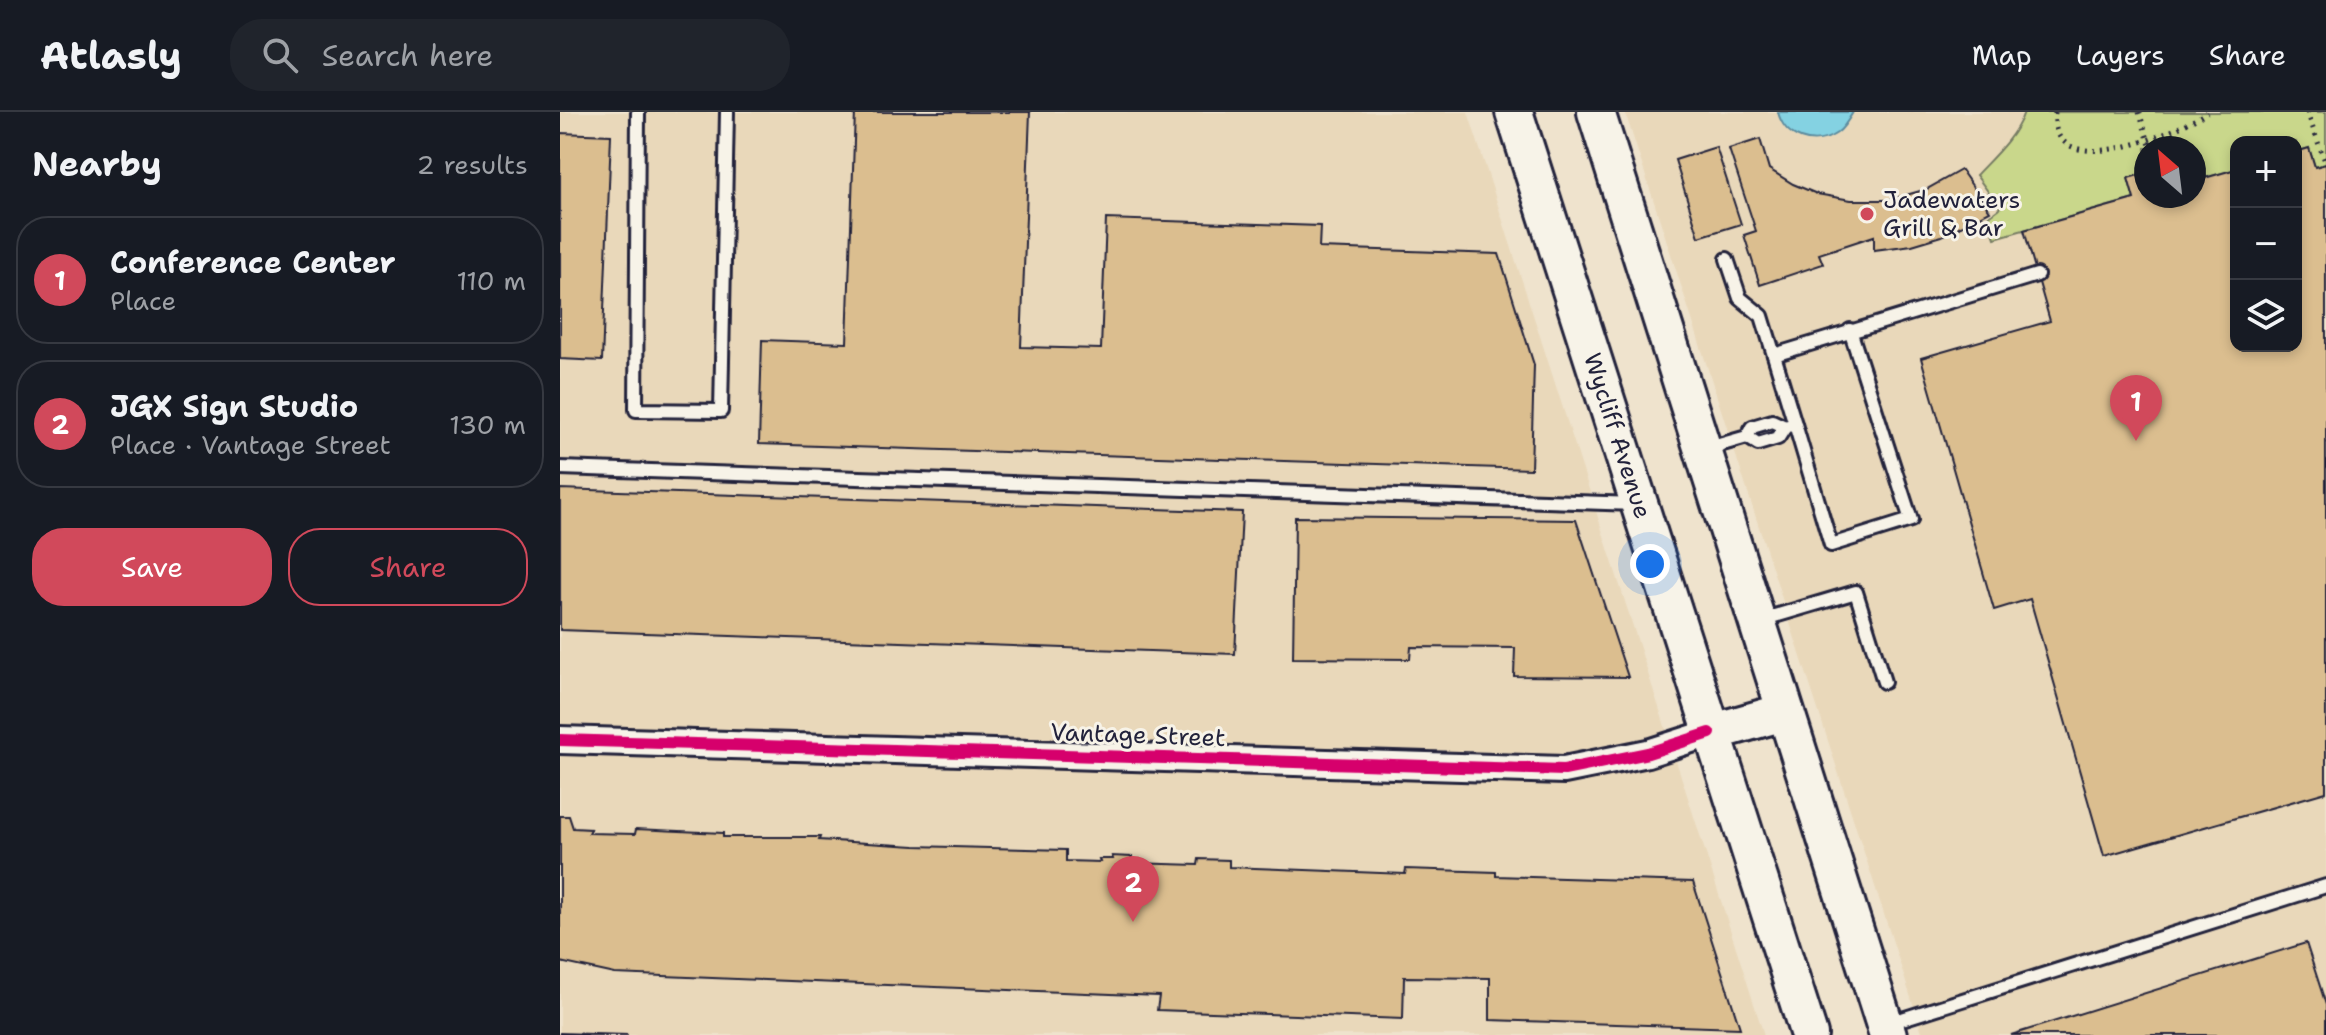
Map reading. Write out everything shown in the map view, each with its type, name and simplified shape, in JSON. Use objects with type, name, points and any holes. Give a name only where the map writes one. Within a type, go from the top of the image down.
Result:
[{"type":"main road","name":"Wycliff Avenue","points":[[1514,112],[1809,1035]]},
{"type":"main road","points":[[1596,112],[1886,1030]]},
{"type":"main road","points":[[1710,733],[1784,712]]},
{"type":"street","name":"Vantage Street","points":[[560,740],[1564,770],[1648,753],[1710,733]]},
{"type":"lane","points":[[638,112],[636,410],[721,411],[727,112]]},
{"type":"lane","points":[[1727,259],[1740,298],[1762,316],[1790,425],[1831,545],[1911,520],[1850,330]]},
{"type":"lane","points":[[1774,355],[2037,275]]},
{"type":"lane","points":[[1702,450],[1747,437],[1758,444],[1778,438],[1790,425]]},
{"type":"lane","points":[[560,468],[1638,504]]},
{"type":"lane","points":[[1756,622],[1856,592],[1884,682]]},
{"type":"lane","points":[[1886,1030],[2326,886]]},
{"type":"path","points":[[2055,112],[2055,132],[2062,141],[2087,150],[2134,145]]},
{"type":"path","points":[[2139,112],[2147,136]]},
{"type":"path","points":[[2161,136],[2207,112]]},
{"type":"path","points":[[2307,112],[2326,164]]},
{"type":"shaded area","points":[[560,112],[1468,112],[1764,1035],[560,1035]]},
{"type":"shaded area","points":[[1625,112],[2326,112],[2326,1035],[1923,1035]]},
{"type":"green space","points":[[2024,112],[2326,112],[2326,164],[2315,167],[2309,148],[2302,150],[2302,136],[2230,136],[2230,171],[2206,178],[2206,136],[2134,136],[2134,176],[2128,178],[2134,199],[1995,238],[1988,217],[2000,208],[1976,175],[2010,138]]},
{"type":"water","points":[[1778,112],[1853,112],[1837,133],[1828,138],[1810,140],[1793,134],[1781,121]]},
{"type":"building","points":[[855,112],[1030,112],[1021,347],[1101,349],[1106,219],[1320,226],[1319,248],[1499,254],[1534,365],[1531,469],[759,444],[762,340],[847,343]]},
{"type":"building","points":[[560,133],[611,135],[602,361],[560,359]]},
{"type":"building","name":"Jadewaters Grill & Bar","points":[[1760,139],[1769,169],[1817,194],[1851,200],[1889,200],[1927,189],[1961,170],[1990,211],[1942,236],[1912,245],[1874,250],[1874,236],[1819,254],[1823,264],[1760,285],[1744,235],[1756,231],[1729,149]]},
{"type":"building","points":[[1716,147],[1741,224],[1699,237],[1675,160]]},
{"type":"building","points":[[2309,148],[2315,167],[2326,164],[2326,792],[2104,856],[2030,599],[1994,610],[1921,358],[2050,321],[2024,230],[2134,199],[2134,208],[2206,208],[2206,178],[2230,171],[2230,352],[2302,352],[2302,150]]},
{"type":"building","points":[[2134,176],[2134,199],[2128,178]]},
{"type":"building","points":[[560,489],[1242,512],[1235,654],[560,630]]},
{"type":"building","points":[[1295,517],[1576,520],[1628,677],[1514,676],[1515,648],[1411,647],[1410,659],[1293,658]]},
{"type":"building","points":[[560,816],[569,816],[573,828],[591,829],[589,833],[635,834],[636,829],[723,833],[723,837],[820,837],[819,840],[915,846],[1066,850],[1066,861],[1100,862],[1099,859],[1113,859],[1112,856],[1132,857],[1132,863],[1198,865],[1199,859],[1229,860],[1229,867],[1405,874],[1406,869],[1496,872],[1496,876],[1693,882],[1740,1028],[1490,1020],[1490,978],[1404,977],[1403,1019],[1157,1010],[1159,996],[615,974],[560,962]]},
{"type":"building","points":[[2306,943],[2326,1005],[2326,1035],[2011,1035]]},
{"type":"building","points":[[560,1033],[628,1035],[560,1035]]},
{"type":"cycle path","points":[[560,740],[1564,770],[1648,753],[1710,733]]},
{"type":"place","name":"Jadewaters Grill & Bar","points":[[1867,214]]},
{"type":"place","name":"Conference Center","points":[[2136,441]]},
{"type":"place","name":"JGX Sign Studio","points":[[1133,922]]}]
